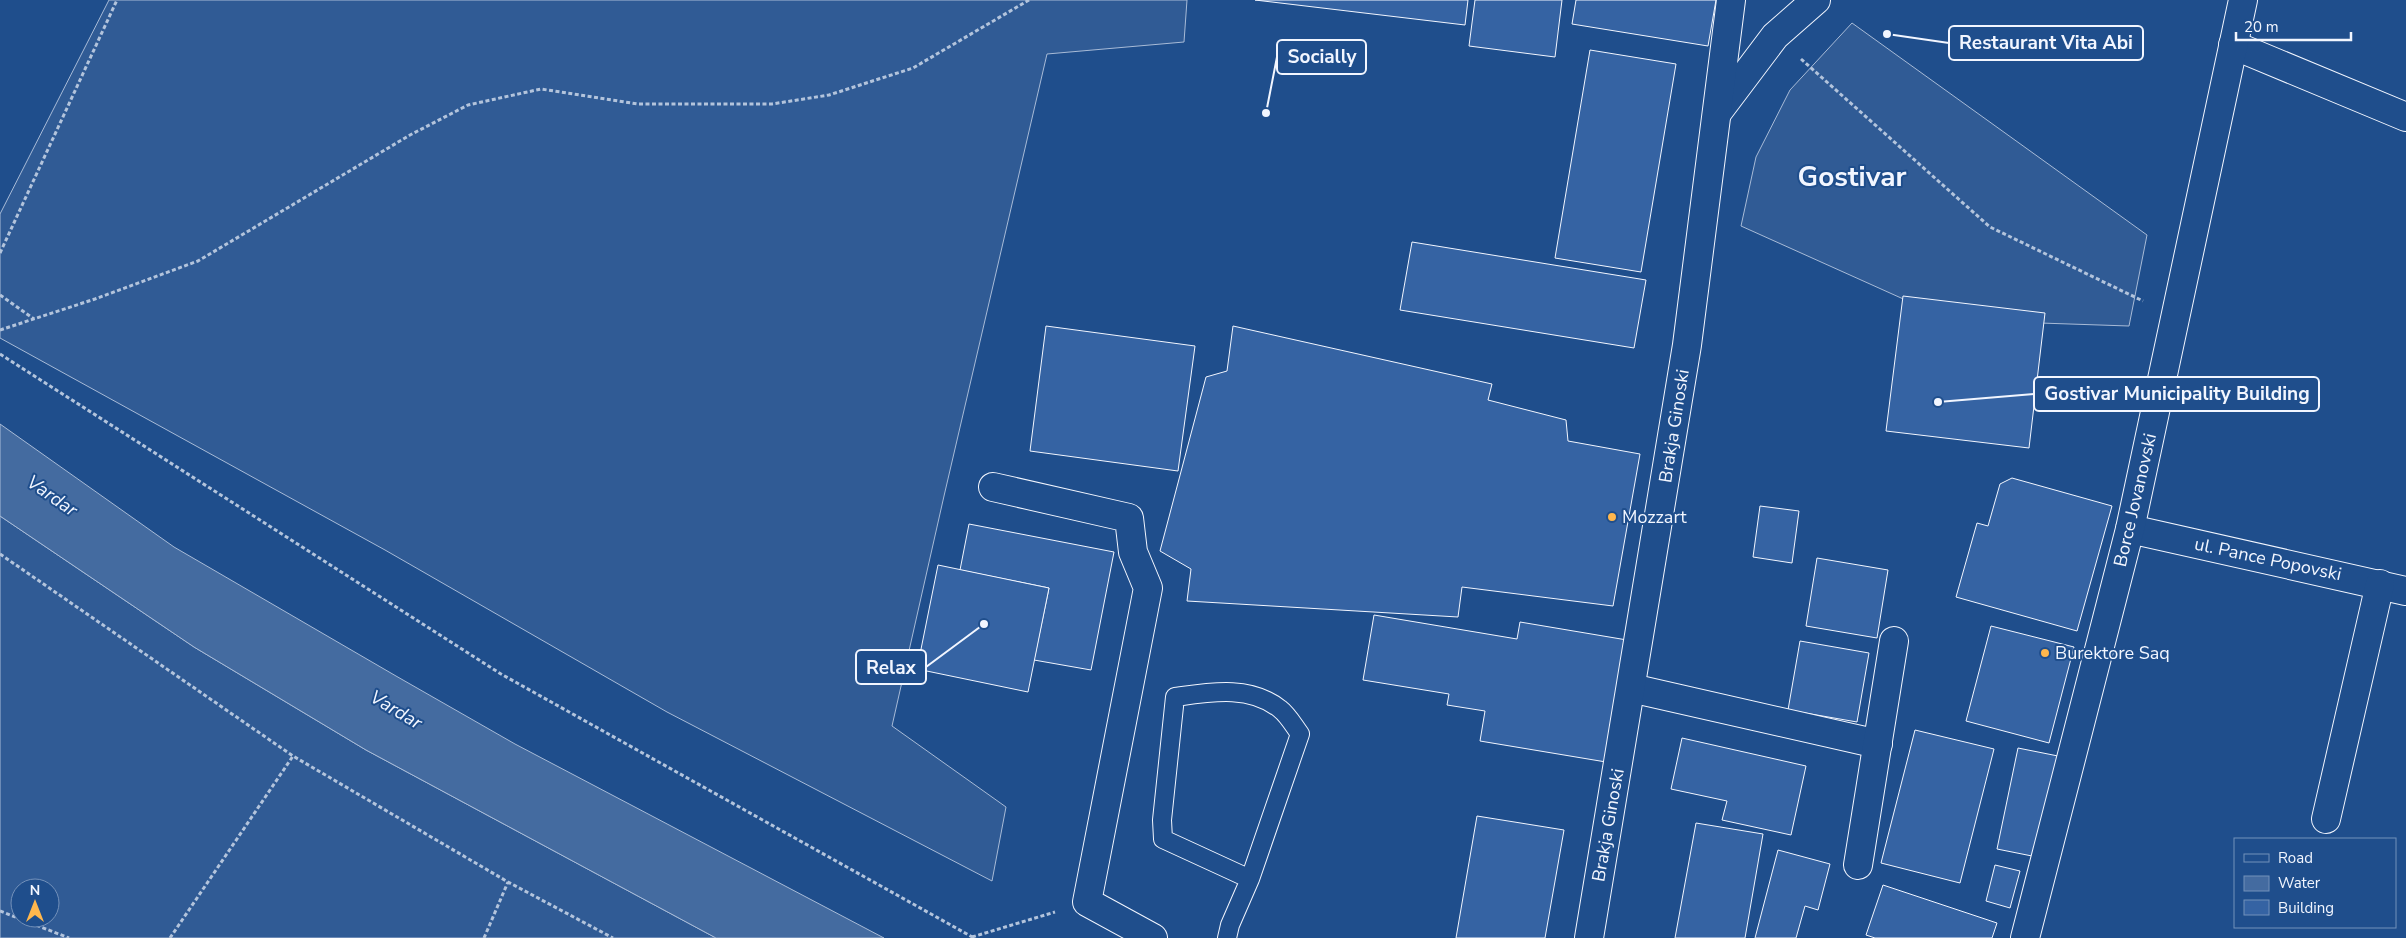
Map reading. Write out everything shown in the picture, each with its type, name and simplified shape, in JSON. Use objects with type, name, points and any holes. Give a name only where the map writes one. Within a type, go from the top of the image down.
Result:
[{"type":"street","name":"Brakja Ginoski","points":[[1589,938],[1687,345],[1731,0]]},
{"type":"street","points":[[1716,114],[1775,36],[1816,0]]},
{"type":"street","name":"Borce Jovanovski","points":[[2025,938],[2130,529],[2243,0]]},
{"type":"street","points":[[2233,45],[2406,117]]},
{"type":"street","points":[[992,487],[1130,518],[1133,552],[1148,588],[1087,902],[1153,938]]},
{"type":"street","name":"ul. Pance Popovski","points":[[2130,529],[2406,591]]},
{"type":"street","points":[[2326,819],[2380,584]]},
{"type":"street","points":[[1858,864],[1894,641]]},
{"type":"street","points":[[1631,688],[1878,744]]},
{"type":"lane","points":[[1227,938],[1230,925],[1250,879],[1300,734],[1281,710],[1252,694],[1214,692],[1175,697],[1162,820],[1163,839],[1250,879]]},
{"type":"path","points":[[0,253],[117,0]]},
{"type":"path","points":[[0,330],[198,261],[410,135],[468,105],[541,89],[638,104],[772,104],[829,95],[913,68],[1029,0]]},
{"type":"path","points":[[1775,36],[1990,227],[2176,317]]},
{"type":"path","points":[[0,295],[34,319]]},
{"type":"path","points":[[0,354],[501,674],[973,938],[1087,902]]},
{"type":"path","points":[[0,554],[294,756],[508,882],[613,938]]},
{"type":"path","points":[[170,938],[294,756]]},
{"type":"path","points":[[484,938],[508,882]]},
{"type":"path","points":[[0,911],[69,938]]},
{"type":"shaded area","points":[[109,0],[1187,0],[1184,42],[1047,54],[892,726],[1006,807],[992,881],[667,712],[385,550],[0,338],[0,214]]},
{"type":"shaded area","points":[[1852,23],[2147,235],[2129,326],[1950,320],[1741,226],[1756,157],[1790,90]]},
{"type":"shaded area","points":[[0,516],[194,647],[366,750],[716,938],[0,938]]},
{"type":"water","name":"Vardar","points":[[0,424],[174,547],[515,744],[884,938],[716,938],[366,750],[194,647],[0,516]]},
{"type":"building","points":[[1255,0],[1468,0],[1465,25]]},
{"type":"building","points":[[1475,0],[1562,0],[1555,57],[1469,46]]},
{"type":"building","points":[[1576,0],[1716,0],[1708,46],[1572,24]]},
{"type":"building","points":[[1590,50],[1676,64],[1641,272],[1555,258]]},
{"type":"building","points":[[1412,242],[1646,280],[1634,348],[1400,310]]},
{"type":"building","points":[[1903,296],[2045,313],[2029,448],[1886,431]]},
{"type":"building","points":[[1046,326],[1195,346],[1178,471],[1030,451]]},
{"type":"building","points":[[1233,326],[1492,384],[1488,400],[1566,420],[1568,441],[1640,454],[1613,606],[1462,587],[1458,617],[1187,601],[1191,569],[1160,551],[1206,377],[1227,371]]},
{"type":"building","points":[[2012,478],[2112,506],[2077,631],[1956,597],[1977,523],[1988,526],[2000,484]]},
{"type":"building","points":[[1760,506],[1799,511],[1792,563],[1753,557]]},
{"type":"building","points":[[969,524],[1114,552],[1091,670],[1034,660],[1049,588],[960,570]]},
{"type":"building","points":[[1817,558],[1888,570],[1877,638],[1806,626]]},
{"type":"building","points":[[938,565],[1049,588],[1028,692],[917,669]]},
{"type":"building","points":[[1374,615],[1517,639],[1520,622],[1627,640],[1606,762],[1480,741],[1485,711],[1447,705],[1449,694],[1363,680]]},
{"type":"building","points":[[1991,626],[2074,647],[2049,743],[1966,721]]},
{"type":"building","points":[[1800,641],[1869,653],[1857,722],[1788,710]]},
{"type":"building","points":[[1915,730],[1994,749],[1960,883],[1881,863]]},
{"type":"building","points":[[1682,738],[1806,766],[1791,835],[1722,820],[1727,801],[1671,789]]},
{"type":"building","points":[[2018,748],[2058,756],[2037,857],[1997,849]]},
{"type":"building","points":[[1477,816],[1564,830],[1545,938],[1456,938]]},
{"type":"building","points":[[1696,823],[1763,834],[1745,938],[1675,938]]},
{"type":"building","points":[[1778,850],[1830,864],[1818,910],[1805,906],[1796,938],[1755,938]]},
{"type":"building","points":[[1995,865],[2020,871],[2010,908],[1986,901]]},
{"type":"building","points":[[1883,885],[1997,923],[1992,938],[1875,938],[1866,935]]},
{"type":"place","name":"Restaurant Vita Abi","points":[[1887,34]]},
{"type":"place","name":"Socially","points":[[1266,113]]},
{"type":"place","name":"Gostivar Municipality Building","points":[[1938,402]]},
{"type":"place","name":"Mozzart","points":[[1612,517]]},
{"type":"place","name":"Relax","points":[[984,624]]},
{"type":"place","name":"Burektore Saq","points":[[2045,653]]},
{"type":"district","name":"Gostivar","points":[[1852,177]]}]
